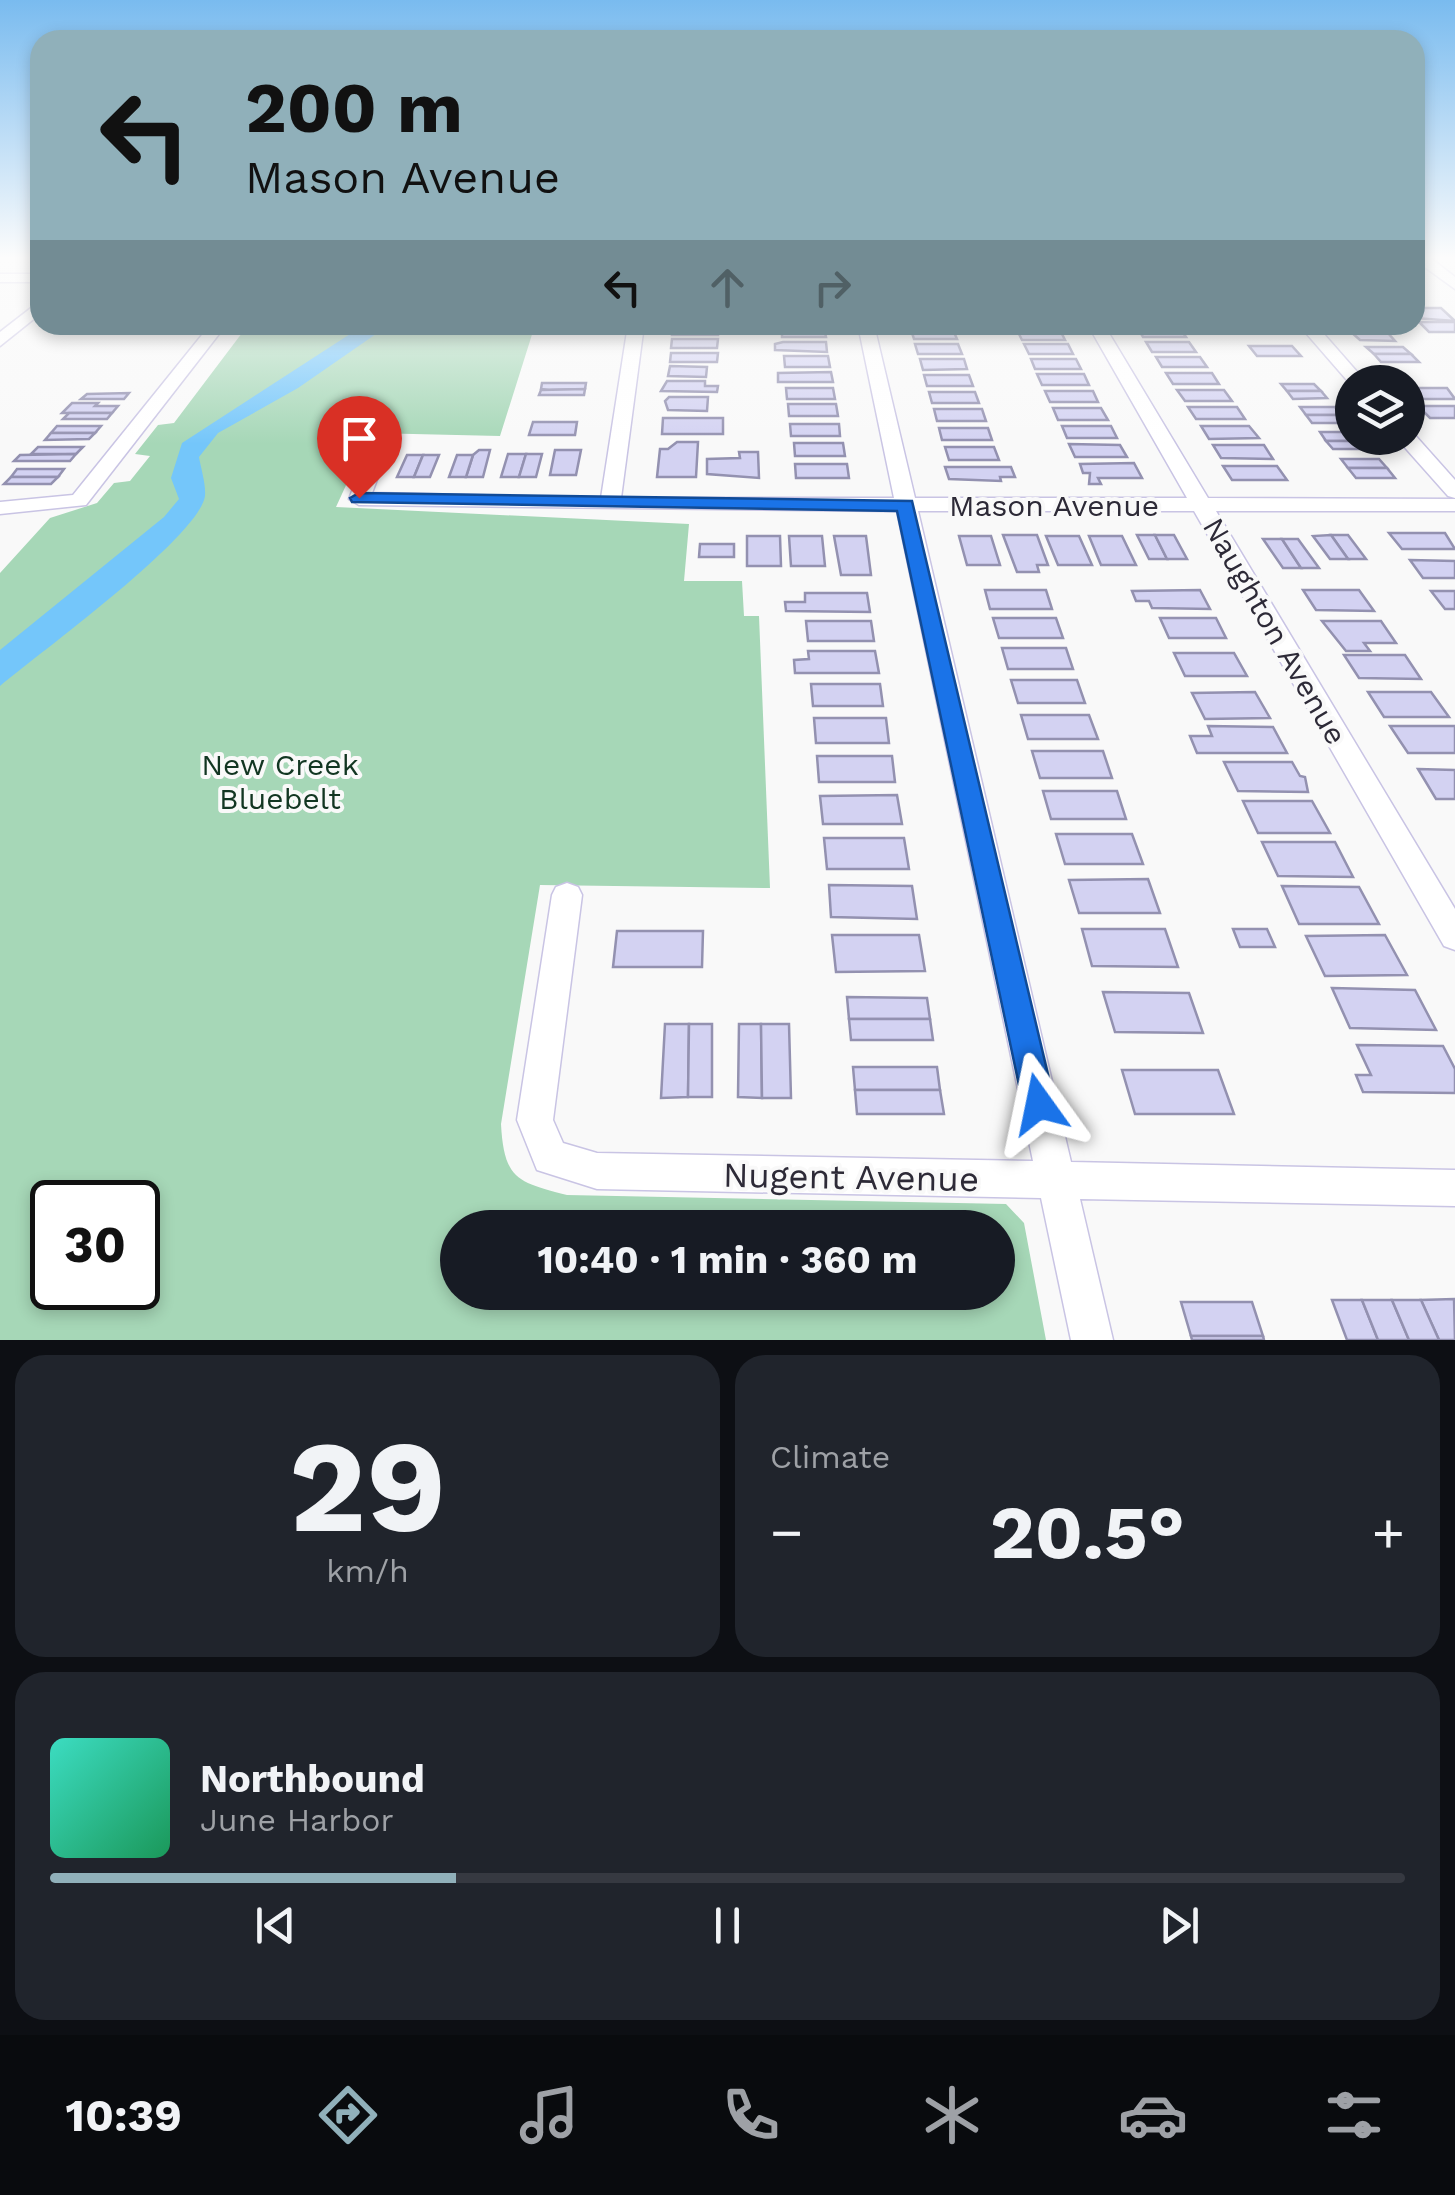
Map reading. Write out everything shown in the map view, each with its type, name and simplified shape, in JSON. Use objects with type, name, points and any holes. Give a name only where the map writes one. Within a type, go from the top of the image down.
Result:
[{"type":"street","points":[[0,341],[26,319]]},
{"type":"street","points":[[0,508],[79,501],[210,335]]},
{"type":"street","points":[[610,504],[635,335]]},
{"type":"street","points":[[868,335],[1092,1340]]},
{"type":"street","name":"Naughton Avenue","points":[[1102,335],[1455,937]]},
{"type":"street","points":[[1316,335],[1343,365]]},
{"type":"street","name":"Mason Avenue","points":[[383,437],[359,498],[610,504],[1455,505]]},
{"type":"street","points":[[1421,455],[1455,492]]},
{"type":"street","name":"Nugent Avenue","points":[[567,895],[535,1120],[550,1158],[596,1172],[1455,1188]]},
{"type":"green space","name":"New Creek Bluebelt","points":[[240,335],[532,335],[500,436],[370,433],[336,507],[689,524],[684,581],[742,581],[744,616],[759,616],[770,888],[540,885],[501,1124],[510,1167],[525,1181],[567,1195],[1006,1204],[1012,1210],[440,1210],[440,1310],[1015,1310],[1015,1214],[1024,1223],[1046,1340],[0,1340],[0,573],[50,518],[97,503],[114,483],[130,481],[150,456],[135,454],[158,425],[174,423]]},
{"type":"water","points":[[349,335],[375,335],[298,388],[218,433],[199,457],[205,496],[196,515],[148,566],[0,686],[0,650],[164,517],[179,499],[171,478],[182,443]]},
{"type":"building","points":[[1425,322],[1455,322],[1455,332],[1429,332]]},
{"type":"building","points":[[826,335],[826,337],[782,337]]},
{"type":"building","points":[[913,335],[955,335],[957,339],[914,339]]},
{"type":"building","points":[[1020,335],[1062,335],[1065,340],[1022,340]]},
{"type":"building","points":[[1142,335],[1186,337],[1143,337]]},
{"type":"building","points":[[1354,335],[1390,335],[1395,341],[1360,340]]},
{"type":"building","points":[[672,339],[718,339],[717,348],[671,348]]},
{"type":"building","points":[[783,342],[826,342],[827,352],[775,350],[775,344]]},
{"type":"building","points":[[1146,342],[1189,342],[1196,352],[1152,352]]},
{"type":"building","points":[[915,344],[958,344],[962,354],[918,354]]},
{"type":"building","points":[[1024,344],[1068,344],[1073,354],[1029,354]]},
{"type":"building","points":[[1249,346],[1292,346],[1301,356],[1257,356]]},
{"type":"building","points":[[1366,347],[1403,347],[1411,354],[1374,354]]},
{"type":"building","points":[[671,353],[718,353],[717,362],[670,362]]},
{"type":"building","points":[[1374,354],[1411,354],[1419,362],[1381,362]]},
{"type":"building","points":[[784,356],[828,356],[830,367],[785,367]]},
{"type":"building","points":[[1156,357],[1200,357],[1207,367],[1162,367]]},
{"type":"building","points":[[920,359],[964,359],[967,369],[923,370]]},
{"type":"building","points":[[1031,359],[1076,359],[1081,369],[1035,369]]},
{"type":"building","points":[[670,366],[707,367],[706,377],[668,376]]},
{"type":"building","points":[[831,372],[833,382],[778,382],[778,373]]},
{"type":"building","points":[[1166,373],[1212,373],[1219,384],[1173,384]]},
{"type":"building","points":[[1037,374],[1084,374],[1089,385],[1042,385]]},
{"type":"building","points":[[924,375],[969,375],[973,386],[927,386]]},
{"type":"building","points":[[667,381],[705,381],[705,386],[718,386],[717,392],[661,391]]},
{"type":"building","points":[[542,383],[586,383],[585,389],[549,390],[541,389]]},
{"type":"building","points":[[1281,384],[1314,384],[1321,391],[1287,391]]},
{"type":"building","points":[[786,388],[833,388],[835,399],[787,399]]},
{"type":"building","points":[[1425,388],[1447,388],[1455,399],[1425,399]]},
{"type":"building","points":[[585,389],[584,395],[539,395],[541,390]]},
{"type":"building","points":[[1177,390],[1224,390],[1232,401],[1185,401]]},
{"type":"building","points":[[1045,391],[1093,391],[1098,402],[1050,402]]},
{"type":"building","points":[[1287,391],[1321,391],[1327,398],[1293,399]]},
{"type":"building","points":[[929,392],[975,392],[979,403],[932,403]]},
{"type":"building","points":[[129,393],[124,399],[81,399],[87,394]]},
{"type":"building","points":[[669,397],[708,397],[707,411],[668,410],[665,401]]},
{"type":"building","points":[[72,403],[118,406],[112,413],[62,413]]},
{"type":"building","points":[[788,404],[836,404],[838,416],[789,416]]},
{"type":"building","points":[[1425,406],[1455,406],[1455,418],[1430,418]]},
{"type":"building","points":[[1188,407],[1237,407],[1245,419],[1196,419]]},
{"type":"building","points":[[1300,407],[1335,407],[1335,415],[1306,415]]},
{"type":"building","points":[[1053,408],[1101,408],[1108,420],[1058,420]]},
{"type":"building","points":[[934,409],[982,409],[986,421],[937,421]]},
{"type":"building","points":[[69,413],[112,413],[107,419],[63,419]]},
{"type":"building","points":[[1306,415],[1335,415],[1335,423],[1312,423]]},
{"type":"building","points":[[663,418],[723,418],[723,434],[662,434]]},
{"type":"building","points":[[533,422],[577,422],[575,435],[529,435]]},
{"type":"building","points":[[790,424],[839,424],[840,436],[791,436]]},
{"type":"building","points":[[57,426],[101,426],[95,433],[51,433]]},
{"type":"building","points":[[1062,426],[1111,426],[1117,438],[1067,438]]},
{"type":"building","points":[[1201,426],[1249,426],[1259,438],[1209,439]]},
{"type":"building","points":[[939,428],[988,428],[992,440],[942,440]]},
{"type":"building","points":[[1320,432],[1335,432],[1335,441],[1326,441]]},
{"type":"building","points":[[51,433],[95,433],[89,439],[45,440]]},
{"type":"building","points":[[677,442],[698,442],[696,477],[657,477],[660,449],[668,449]]},
{"type":"building","points":[[794,443],[843,443],[845,456],[795,456]]},
{"type":"building","points":[[1069,444],[1120,445],[1127,457],[1075,457]]},
{"type":"building","points":[[1213,445],[1264,445],[1273,459],[1221,458]]},
{"type":"building","points":[[38,447],[83,447],[76,454],[31,454]]},
{"type":"building","points":[[945,447],[994,447],[999,460],[949,460]]},
{"type":"building","points":[[479,450],[490,450],[483,477],[466,477],[473,455]]},
{"type":"building","points":[[555,450],[581,450],[576,475],[550,475]]},
{"type":"building","points":[[739,452],[758,452],[759,478],[707,474],[707,459],[740,458]]},
{"type":"building","points":[[76,454],[70,461],[14,461],[20,455]]},
{"type":"building","points":[[508,454],[526,454],[519,477],[501,477]]},
{"type":"building","points":[[526,454],[542,454],[536,477],[519,477]]},
{"type":"building","points":[[407,455],[423,455],[414,477],[397,477]]},
{"type":"building","points":[[423,455],[439,455],[430,477],[414,477]]},
{"type":"building","points":[[457,455],[473,455],[466,477],[449,477]]},
{"type":"building","points":[[1341,459],[1379,459],[1387,468],[1348,468]]},
{"type":"building","points":[[1134,463],[1142,478],[1098,478],[1101,484],[1089,484],[1090,473],[1083,473],[1080,464]]},
{"type":"building","points":[[795,464],[847,464],[849,478],[796,478]]},
{"type":"building","points":[[1223,466],[1277,466],[1287,480],[1232,480]]},
{"type":"building","points":[[945,467],[1011,467],[1015,477],[1000,477],[1001,481],[949,479]]},
{"type":"building","points":[[1348,468],[1387,468],[1395,478],[1356,478]]},
{"type":"building","points":[[17,469],[64,469],[58,477],[11,477]]},
{"type":"building","points":[[11,477],[58,477],[51,484],[4,484]]},
{"type":"building","points":[[1389,533],[1445,533],[1455,549],[1402,549]]},
{"type":"building","points":[[1003,535],[1037,535],[1048,565],[1037,565],[1039,572],[1017,572]]},
{"type":"building","points":[[1137,535],[1155,535],[1167,559],[1149,559]]},
{"type":"building","points":[[1155,535],[1174,535],[1187,559],[1167,559]]},
{"type":"building","points":[[1331,535],[1348,535],[1366,559],[1348,559]]},
{"type":"building","points":[[1331,535],[1348,559],[1330,559],[1313,536]]},
{"type":"building","points":[[747,536],[780,536],[781,566],[747,566]]},
{"type":"building","points":[[789,536],[822,536],[825,566],[791,566]]},
{"type":"building","points":[[834,536],[866,536],[871,575],[841,575]]},
{"type":"building","points":[[959,536],[991,536],[1000,565],[967,565]]},
{"type":"building","points":[[1046,536],[1079,536],[1092,565],[1058,565]]},
{"type":"building","points":[[1089,536],[1122,536],[1136,565],[1101,565]]},
{"type":"building","points":[[1263,539],[1282,539],[1301,568],[1283,568]]},
{"type":"building","points":[[1282,539],[1298,539],[1319,568],[1301,568]]},
{"type":"building","points":[[700,544],[734,544],[734,557],[699,557]]},
{"type":"building","points":[[1410,560],[1455,561],[1455,578],[1423,578]]},
{"type":"building","points":[[985,590],[1046,590],[1052,609],[990,609]]},
{"type":"building","points":[[1200,590],[1210,609],[1152,608],[1149,601],[1136,601],[1132,591]]},
{"type":"building","points":[[1303,590],[1359,590],[1374,611],[1316,610]]},
{"type":"building","points":[[1431,591],[1455,591],[1455,609],[1445,609]]},
{"type":"building","points":[[805,593],[867,593],[870,612],[786,611],[785,602],[805,602]]},
{"type":"building","points":[[993,618],[1056,618],[1063,638],[999,638]]},
{"type":"building","points":[[1160,618],[1216,618],[1226,638],[1169,638]]},
{"type":"building","points":[[806,621],[871,621],[874,641],[808,641]]},
{"type":"building","points":[[1322,621],[1381,621],[1396,643],[1364,643],[1370,651],[1346,651]]},
{"type":"building","points":[[1002,648],[1066,648],[1073,669],[1008,669]]},
{"type":"building","points":[[808,651],[875,651],[879,673],[795,673],[794,660],[809,659]]},
{"type":"building","points":[[1174,653],[1234,653],[1247,676],[1185,676]]},
{"type":"building","points":[[1344,655],[1405,655],[1421,679],[1359,678]]},
{"type":"building","points":[[1011,680],[1077,680],[1085,703],[1018,703]]},
{"type":"building","points":[[811,684],[880,684],[883,706],[813,706]]},
{"type":"building","points":[[1255,692],[1270,718],[1205,719],[1192,693]]},
{"type":"building","points":[[1368,692],[1431,692],[1449,717],[1384,717]]},
{"type":"building","points":[[1021,715],[1089,715],[1098,739],[1028,739]]},
{"type":"building","points":[[814,718],[886,718],[889,743],[816,743]]},
{"type":"building","points":[[1208,726],[1273,727],[1287,753],[1197,753],[1190,736],[1212,736]]},
{"type":"building","points":[[1390,726],[1455,726],[1455,753],[1408,753]]},
{"type":"building","points":[[1032,751],[1103,751],[1112,778],[1040,778]]},
{"type":"building","points":[[817,756],[892,756],[895,782],[819,782]]},
{"type":"building","points":[[1224,762],[1292,762],[1300,776],[1305,777],[1308,792],[1238,791]]},
{"type":"building","points":[[1418,769],[1455,770],[1455,799],[1436,799]]},
{"type":"building","points":[[1043,791],[1117,791],[1126,819],[1051,819]]},
{"type":"building","points":[[897,795],[902,824],[823,824],[820,796]]},
{"type":"building","points":[[1243,801],[1312,801],[1330,833],[1258,833]]},
{"type":"building","points":[[1056,834],[1132,834],[1143,864],[1065,864]]},
{"type":"building","points":[[824,838],[904,838],[909,869],[827,869]]},
{"type":"building","points":[[1262,842],[1335,842],[1353,877],[1278,876]]},
{"type":"building","points":[[1148,879],[1160,913],[1079,913],[1069,880]]},
{"type":"building","points":[[829,885],[912,886],[917,919],[831,917]]},
{"type":"building","points":[[1282,886],[1359,887],[1379,924],[1299,924]]},
{"type":"building","points":[[1082,929],[1165,929],[1178,967],[1092,966]]},
{"type":"building","points":[[1233,929],[1267,929],[1275,947],[1240,947]]},
{"type":"building","points":[[617,931],[703,931],[702,967],[613,967]]},
{"type":"building","points":[[832,935],[919,935],[925,971],[836,972]]},
{"type":"building","points":[[1385,935],[1407,975],[1325,976],[1306,936]]},
{"type":"building","points":[[1332,988],[1415,990],[1436,1030],[1350,1028]]},
{"type":"building","points":[[1103,992],[1189,993],[1203,1033],[1115,1032]]},
{"type":"building","points":[[847,997],[927,998],[930,1019],[849,1019]]},
{"type":"building","points":[[849,1019],[930,1019],[933,1040],[851,1040]]},
{"type":"building","points":[[665,1024],[689,1024],[688,1097],[661,1098]]},
{"type":"building","points":[[689,1024],[712,1024],[712,1097],[688,1097]]},
{"type":"building","points":[[739,1024],[761,1024],[762,1098],[738,1097]]},
{"type":"building","points":[[761,1024],[789,1024],[791,1098],[762,1098]]},
{"type":"building","points":[[1357,1045],[1443,1046],[1455,1069],[1455,1093],[1363,1092],[1356,1075],[1371,1075]]},
{"type":"building","points":[[853,1067],[937,1067],[940,1090],[855,1090]]},
{"type":"building","points":[[1122,1070],[1218,1070],[1234,1114],[1135,1114]]},
{"type":"building","points":[[855,1090],[940,1090],[944,1114],[857,1114]]},
{"type":"building","points":[[1454,1299],[1455,1340],[1439,1340],[1421,1300]]},
{"type":"building","points":[[1332,1300],[1362,1300],[1378,1340],[1347,1340]]},
{"type":"building","points":[[1362,1300],[1392,1300],[1409,1340],[1378,1340]]},
{"type":"building","points":[[1392,1300],[1421,1300],[1439,1340],[1409,1340]]},
{"type":"building","points":[[1181,1302],[1252,1302],[1263,1336],[1191,1336]]},
{"type":"building","points":[[1191,1336],[1263,1336],[1264,1340],[1192,1340]]},
{"type":"route","points":[[359,498],[906,505],[1039,1104]]}]
